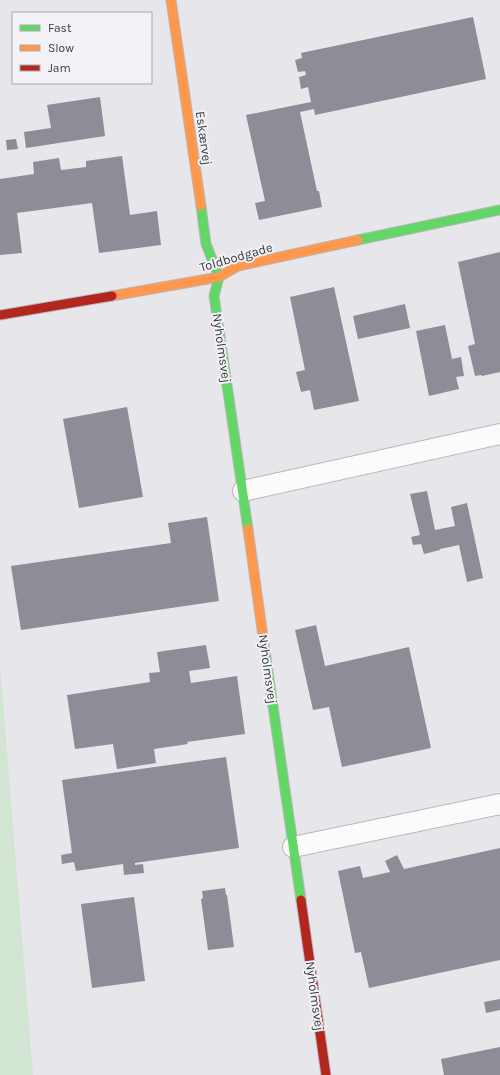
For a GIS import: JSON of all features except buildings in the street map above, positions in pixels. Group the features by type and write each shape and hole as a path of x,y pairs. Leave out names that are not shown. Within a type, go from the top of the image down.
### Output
{"street":[{"name":"Eskærvej","path":"171,0 206,244 219,277"},
{"name":"Toldbodgade","path":"0,315 219,277 238,266 500,210"},
{"name":"Nyholmsvej","path":"219,277 214,296 326,1075"},
{"path":"243,491 500,434"},
{"path":"293,846 500,804"}],"green space":[{"path":"0,664 33,1075 0,1075"}],"traffic: fast":[{"path":"201,206 206,244 219,277"},
{"path":"358,240 500,210"},
{"path":"219,277 214,296 248,529"},
{"path":"265,651 301,900"}],"traffic: slow":[{"path":"171,0 201,206"},
{"path":"112,296 219,277 238,266 358,240"},
{"path":"248,529 265,651"}],"traffic: jam":[{"path":"0,315 112,296"},
{"path":"301,900 326,1075"}]}
